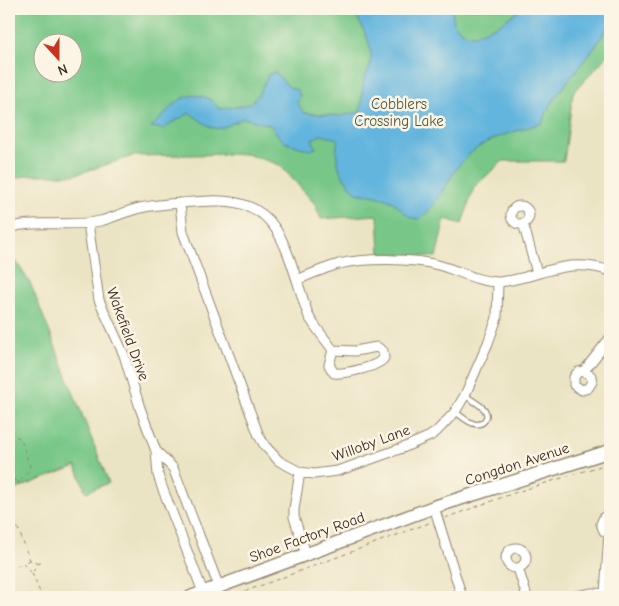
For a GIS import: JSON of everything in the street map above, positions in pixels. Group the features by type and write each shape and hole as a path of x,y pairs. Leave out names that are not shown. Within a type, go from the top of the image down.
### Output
{"street":[{"path":"9,228 29,224 88,223 111,218 138,208 180,203 216,200 240,202 258,211 274,226 280,237 309,317 333,350 355,351 377,347 383,351 384,358 378,364 347,372 334,373 329,366 333,350"},
{"name":"Willoby Lane","path":"180,203 185,238 259,436 265,446 279,461 300,472 314,474 337,471 423,440 437,431 455,412 465,395 493,331 497,318 498,282"},
{"name":"Wakefield Drive","path":"88,223 99,300 124,355 140,408 156,451 158,475 197,595"},
{"path":"523,223 537,274"},
{"path":"296,280 339,264 399,260 428,262 474,278 498,282 580,264 610,271"},
{"path":"584,371 610,338"},
{"name":"Wakefield Drive","path":"156,451 174,468 219,587"},
{"name":"Congdon Avenue","path":"434,507 610,451"},
{"path":"300,472 294,516 306,554"},
{"path":"434,507 462,597"},
{"name":"Shoe Factory Road","path":"197,595 434,507"},
{"path":"572,597 592,593 608,594 610,533 602,529 601,524 604,517 610,515"},
{"path":"518,568 527,597"}],"lane":[{"path":"455,412 474,424 480,424 485,420 484,410 465,395"}],"path":[{"path":"9,432 21,439 30,464 26,476 18,480 9,480"},
{"path":"444,518 517,492 610,463"},
{"path":"18,480 20,487"},
{"path":"9,505 30,560 38,564"},
{"path":"230,597 432,522"},
{"path":"9,569 30,560"},
{"path":"32,573 38,564 42,562"},
{"path":"23,564 32,573 42,597"}],"green space":[{"name":"Cobblers Crossing Lake","path":"9,9 610,9 610,53 573,93 564,161 503,161 474,187 462,224 445,219 436,257 380,253 378,215 321,219 315,204 280,165 246,154 133,156 74,175 27,175 9,181"},
{"path":"16,261 31,285 109,483 86,492 76,466 9,492 9,264"}],"water":[{"name":"Cobblers Crossing Lake","path":"353,9 452,9 454,23 459,29 467,34 474,35 498,25 521,9 610,9 610,24 595,47 557,95 542,123 497,138 477,148 460,164 428,211 418,219 414,219 389,200 359,194 347,182 338,163 338,139 321,135 312,139 316,148 310,150 284,142 270,125 243,118 226,126 215,128 205,124 190,113 164,129 151,127 174,104 188,96 195,95 209,99 219,109 246,105 259,94 268,75 275,72 289,87 297,90 300,95 297,103 304,113 340,116 360,112 363,84 370,65 371,51"}]}
